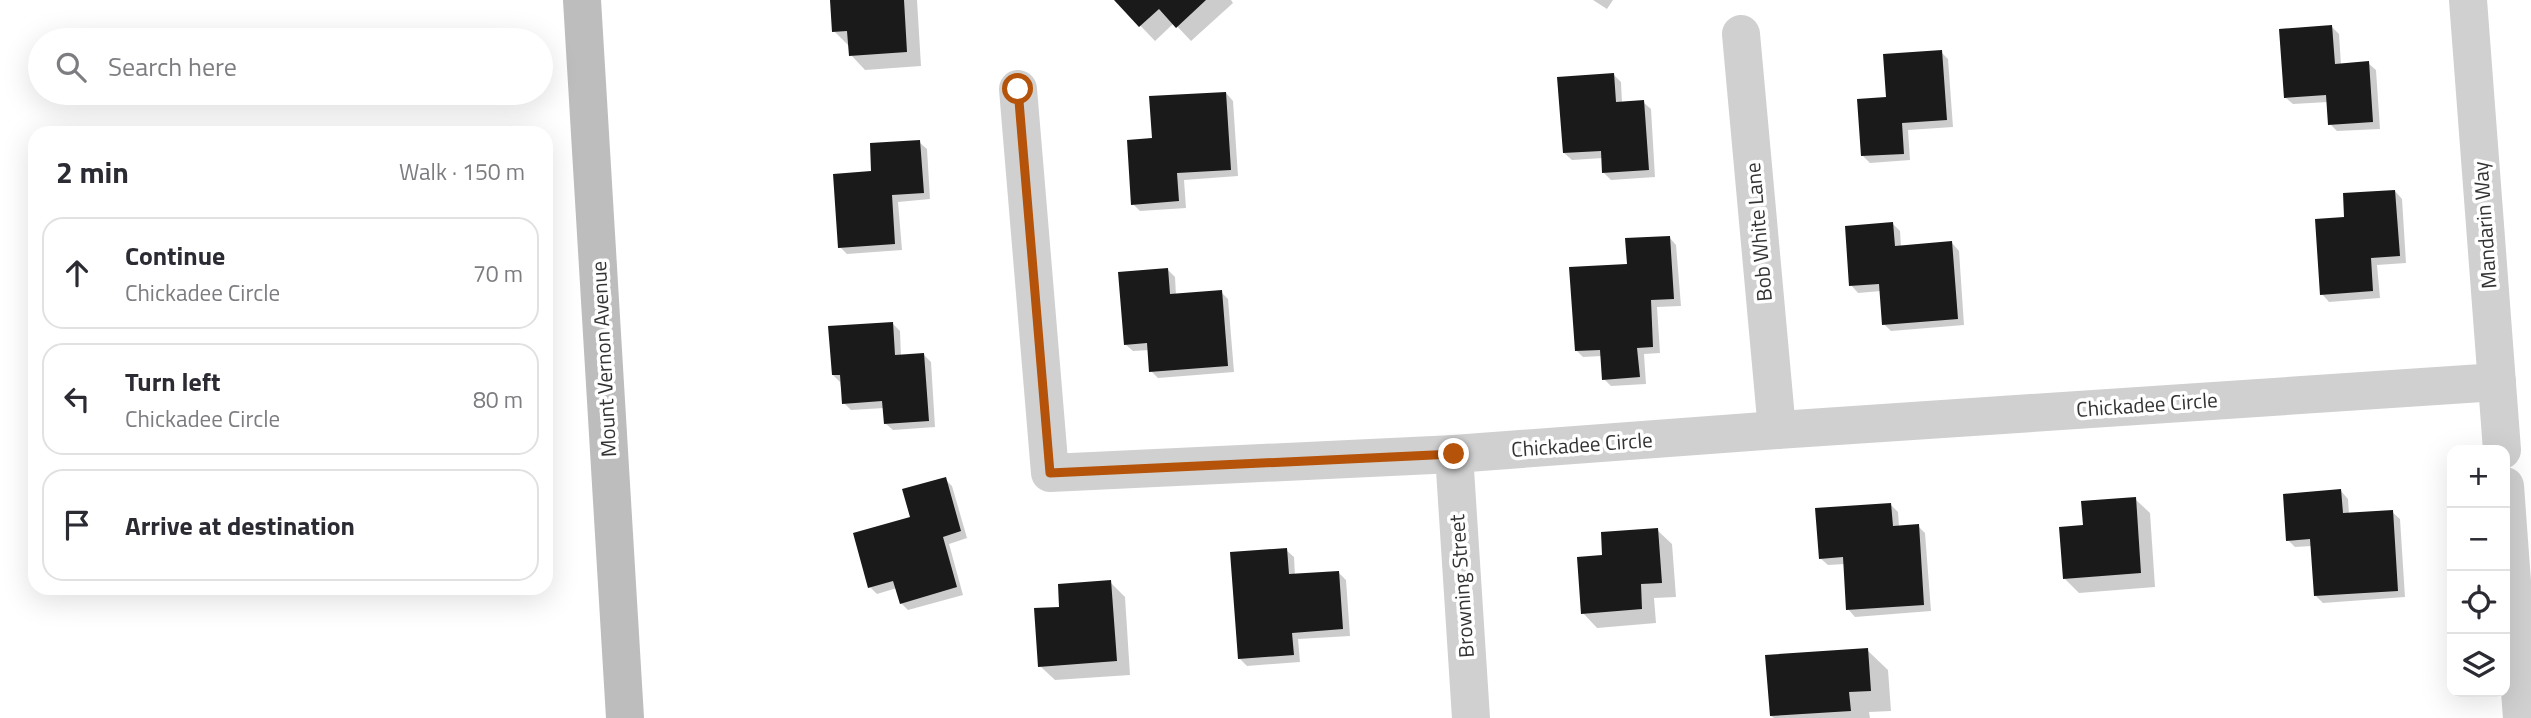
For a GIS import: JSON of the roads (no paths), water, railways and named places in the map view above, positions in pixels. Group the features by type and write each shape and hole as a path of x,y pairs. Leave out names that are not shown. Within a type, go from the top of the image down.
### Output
{"main road":[{"name":"Mount Vernon Avenue","path":"582,0 625,718"}],"street":[{"name":"Mandarin Way","path":"2468,0 2502,445"},
{"name":"Bob White Lane","path":"1741,34 1777,430"},
{"name":"Chickadee Circle","path":"1018,89 1050,473 1454,454 2497,382"},
{"name":"Browning Street","path":"1454,454 1471,718"},
{"path":"2507,508 2522,718"}]}
